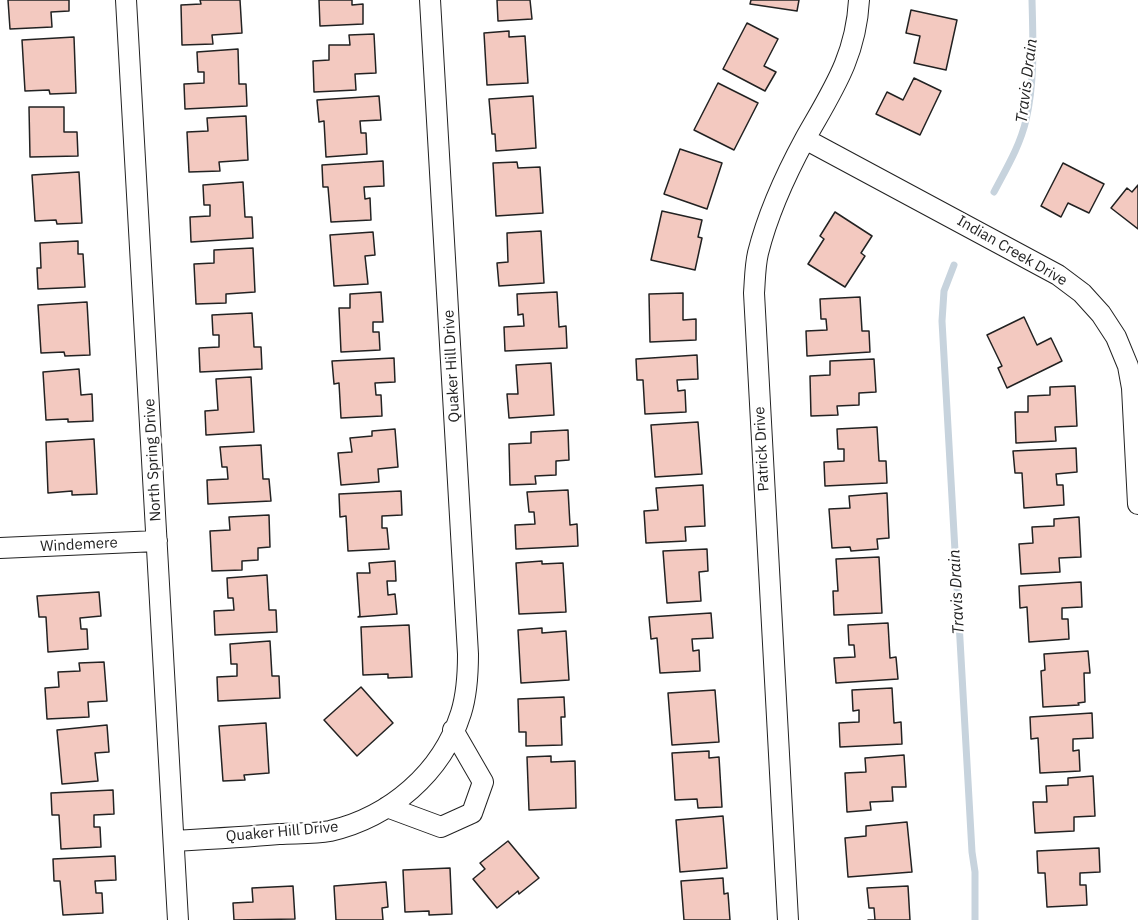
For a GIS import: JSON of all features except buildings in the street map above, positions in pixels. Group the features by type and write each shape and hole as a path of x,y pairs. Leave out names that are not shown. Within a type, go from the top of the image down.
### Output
{"street":[{"name":"North Spring Drive","path":"126,0 178,920"},
{"name":"Quaker Hill Drive","path":"174,841 327,831 354,824 375,815 404,796 429,772 448,742 460,714 467,682 468,654 430,0"},
{"name":"Patrick Drive","path":"788,920 753,293 758,254 766,226 784,181 841,76 852,45 859,0"},
{"name":"Indian Creek Drive","path":"806,139 1058,275 1082,293 1101,314 1116,337 1128,366 1132,388 1138,504"},
{"name":"Windemere","path":"0,548 157,541"},
{"path":"387,807 441,827 472,813 483,782 453,730"}],"waterway":[{"name":"Travis Drain","path":"994,192 1020,139 1029,106 1033,60 1032,0"},
{"name":"Travis Drain","path":"954,265 944,291 942,321 975,872 975,920"}]}
